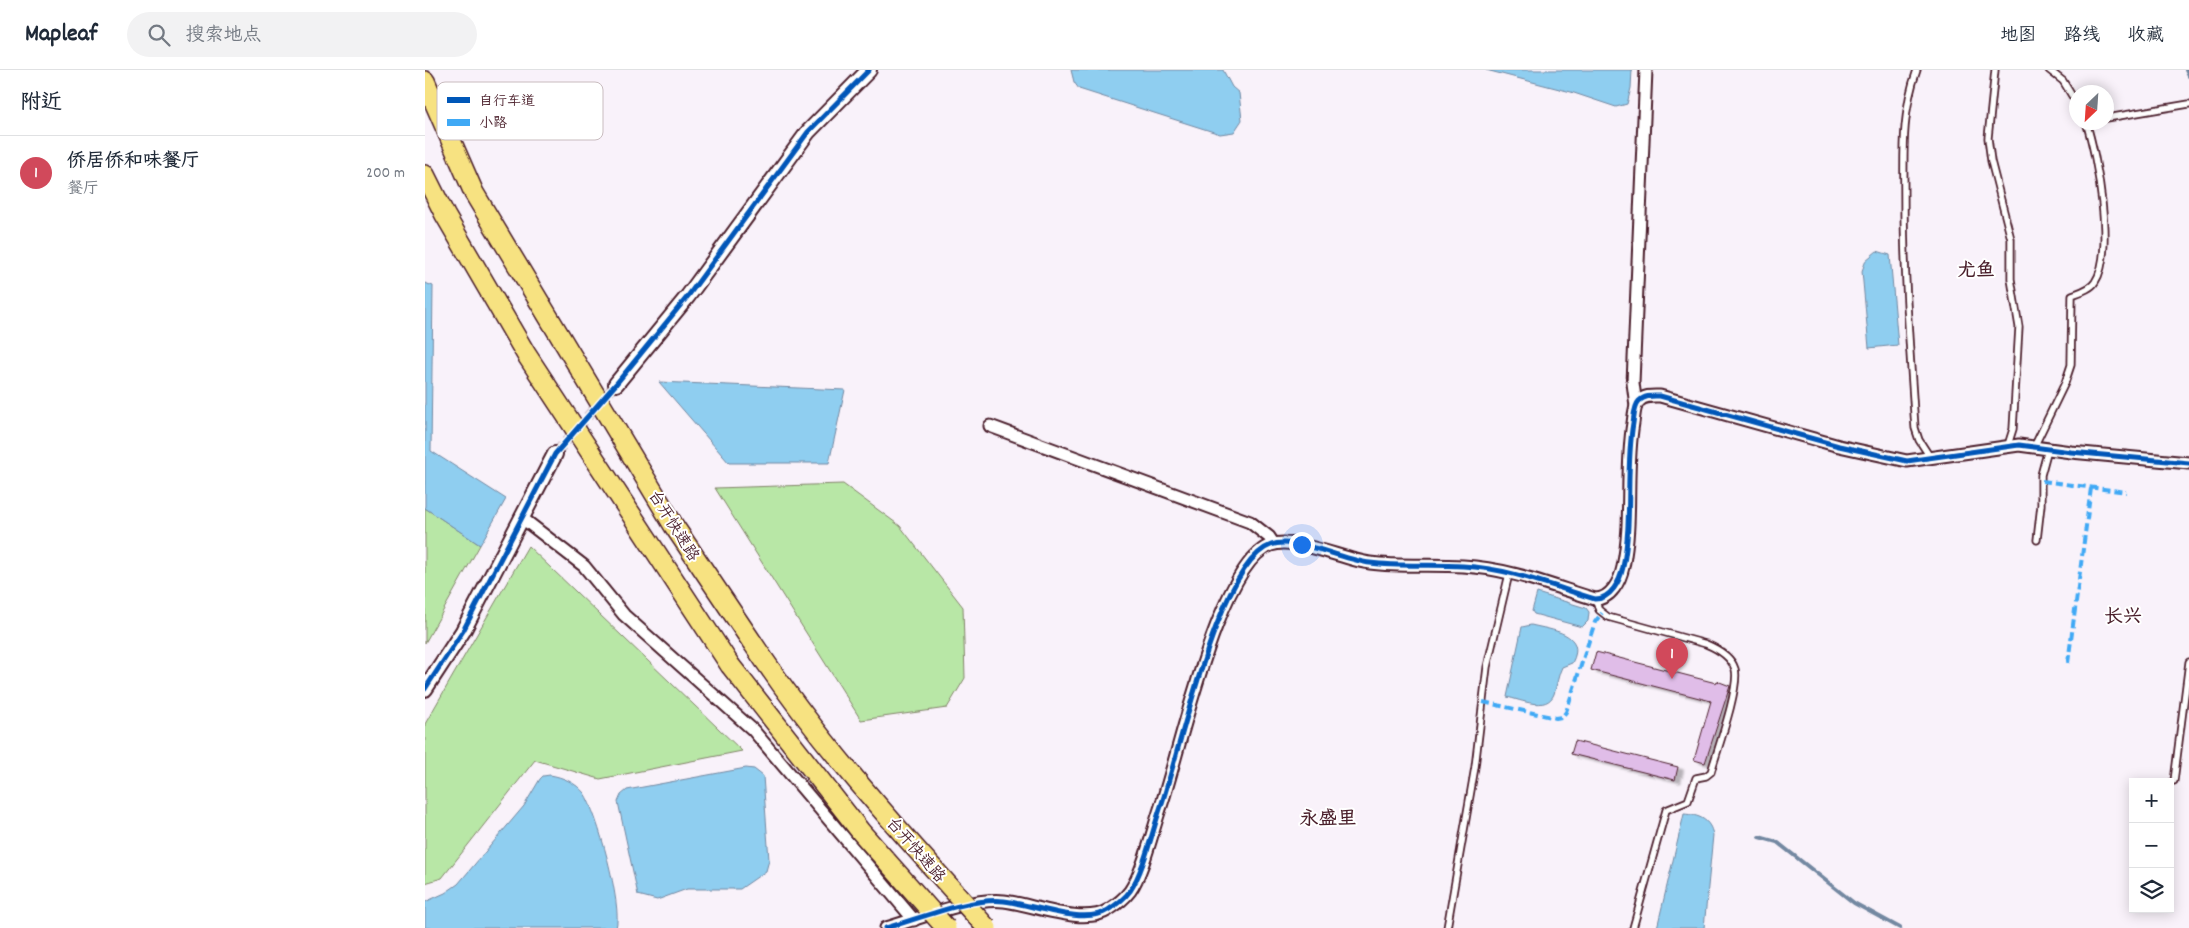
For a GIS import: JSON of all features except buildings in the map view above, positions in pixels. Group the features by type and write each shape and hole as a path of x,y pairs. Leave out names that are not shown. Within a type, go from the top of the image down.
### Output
{"highway":[{"name":"台开快速路","path":"425,81 437,108"},
{"name":"台开快速路","path":"451,140 474,193 674,526 779,683 831,748 987,928"},
{"name":"台开快速路","path":"425,175 445,215 526,354 730,665 861,832 946,928"}],"street":[{"path":"616,384 688,296 808,132 869,70"},
{"path":"886,928 990,899 1088,917 1104,912 1123,900 1136,881 1142,864 1207,650 1225,604 1246,567 1258,551 1273,543 1302,545 1367,563 1465,566 1509,574 1595,599 1601,599 1610,593 1619,579 1623,568 1627,538 1630,440 1636,406 1633,383 1646,70"},
{"path":"1636,406 1639,401 1649,396 1660,396 1849,448 1907,461 1931,459 2008,445 2189,463"},
{"path":"990,426 1250,522 1269,536 1273,543"},
{"path":"425,689 463,631 555,454"},
{"path":"522,518 583,566 624,615 753,730 914,920"}],"lane":[{"path":"1917,70 1910,88 1904,128 1904,271 1915,428 1919,440 1931,459"},
{"path":"1995,70 1988,138 1993,169 2011,239 2011,279 2019,327 2013,429 2008,445"},
{"path":"2049,70 2063,81 2069,91"},
{"path":"2114,117 2189,104"},
{"path":"2034,447 2065,383 2071,365 2072,295 2094,284 2100,272 2105,230 2104,214 2088,130"},
{"path":"2037,540 2041,505 2041,475 2049,449"},
{"path":"1447,928 1475,768 1487,667 1509,574"},
{"path":"1595,599 1599,610 1608,617 1707,644 1717,649 1731,662 1737,680 1711,772 1706,776 1696,778 1688,801 1666,810 1633,928"},
{"path":"2174,781 2189,662"}],"green space":[{"path":"843,484 900,526 963,607 965,678 947,708 861,720 715,488"},
{"path":"425,508 480,545 425,643"},
{"path":"528,546 742,751 600,779 535,760 442,878 425,883 425,724"}],"water":[{"path":"1071,70 1223,70 1232,87 1239,93 1242,120 1234,132 1220,134 1079,89 1074,82"},
{"path":"1486,70 1632,70 1631,88 1627,104 1616,107 1571,92"},
{"path":"1877,251 1890,255 1898,345 1869,348 1862,271 1866,260"},
{"path":"425,283 433,286 431,451 506,499 480,545 425,508"},
{"path":"659,382 845,390 829,463 729,463"},
{"path":"1537,593 1586,608 1589,612 1588,621 1582,627 1534,614 1532,611"},
{"path":"1531,625 1557,631 1565,635 1575,645 1576,653 1572,663 1562,667 1551,699 1540,704 1507,697 1522,627"},
{"path":"746,768 754,769 763,776 769,860 766,871 740,889 687,889 657,900 638,895 618,802 621,795 627,790"},
{"path":"550,775 573,783 584,793 589,803 602,838 612,881 616,900 616,928 425,928 425,902 445,893 458,884 524,806 540,779 543,776"},
{"path":"1684,814 1694,815 1703,819 1709,825 1713,835 1704,928 1657,928"}],"waterway":[{"path":"2186,70 2189,76"},
{"path":"1759,837 1777,842 1854,903 1900,928"}],"tunnel":[{"path":"555,454 616,384"}],"marked path":[{"path":"2042,481 2126,492"},
{"path":"2068,663 2091,488"},
{"path":"1483,702 1556,718 1562,717 1566,712 1595,622 1602,613"}],"cycle path":[{"path":"425,689 463,631 555,454 616,384 688,296 808,132 869,70"},
{"path":"886,928 929,914 977,902 1004,901 1057,913 1085,916 1098,914 1120,902 1135,883 1147,852 1189,707 1218,622 1234,586 1252,559 1271,545 1281,543 1306,546 1370,563 1480,567 1530,578 1595,599 1606,596 1620,578 1626,549 1629,459 1635,409 1639,401 1649,396 1660,396 1839,446 1907,461 2019,445 2189,463"}],"place":[{"name":"侨居侨和味餐厅","path":"1672,679"}],"district":[{"name":"尤鱼","path":"1976,269"},
{"name":"长兴","path":"2123,615"},
{"name":"永盛里","path":"1328,817"}]}
